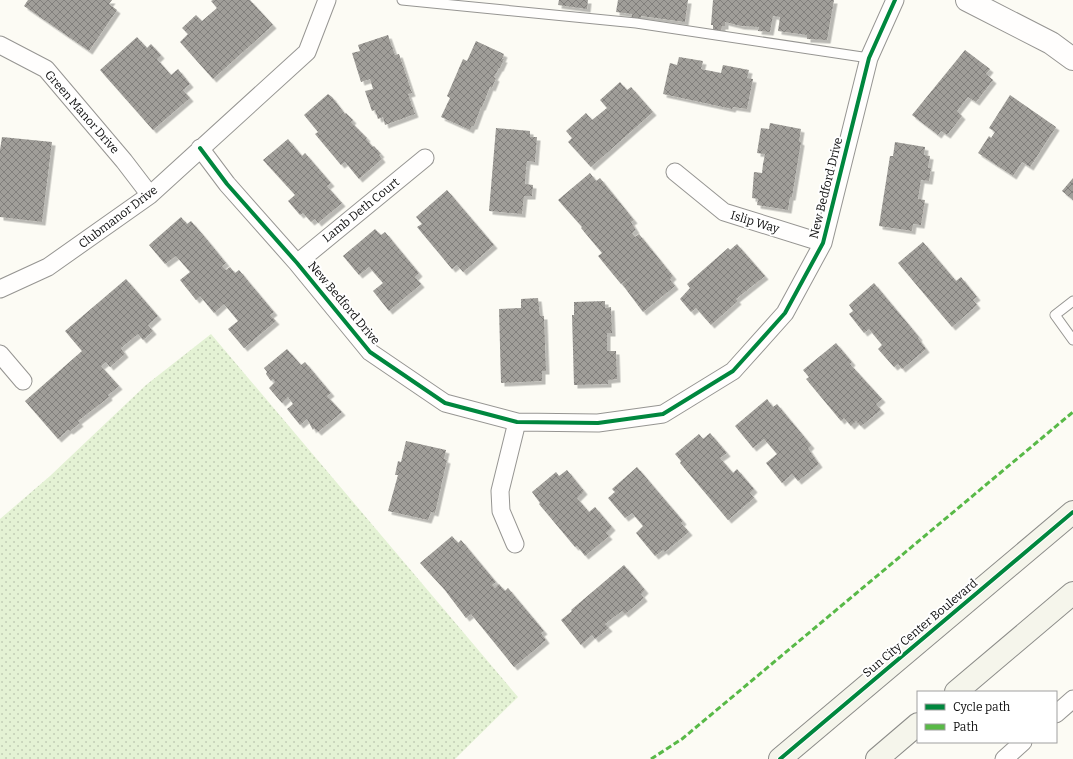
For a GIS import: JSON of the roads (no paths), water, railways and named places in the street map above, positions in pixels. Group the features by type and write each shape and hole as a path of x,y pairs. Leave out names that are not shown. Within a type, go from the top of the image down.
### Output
{"main road":[{"name":"Sun City Center Boulevard","path":"780,759 1073,512"},
{"path":"957,691 1073,593"},
{"path":"877,759 917,725"}],"street":[{"name":"Clubmanor Drive","path":"0,289 48,267 150,195 307,52 327,0"},
{"name":"New Bedford Drive","path":"200,148 227,184 297,262 370,352 445,403 517,422 598,423 663,414 732,371 785,314 823,243 869,58 895,0"},
{"path":"967,0 1051,43 1073,59"},
{"name":"Green Manor Drive","path":"0,45 46,69 124,161 150,195"},
{"name":"Lamb Deth Court","path":"297,262 425,158"},
{"name":"Islip Way","path":"675,172 724,212 823,243"},
{"path":"0,354 23,381"},
{"path":"515,544 500,511 500,491 517,422"},
{"path":"1057,713 1073,699"},
{"path":"1004,759 1022,743"}],"lane":[{"path":"402,0 636,23 869,58"},
{"path":"1073,301 1055,315 1073,340"}]}
